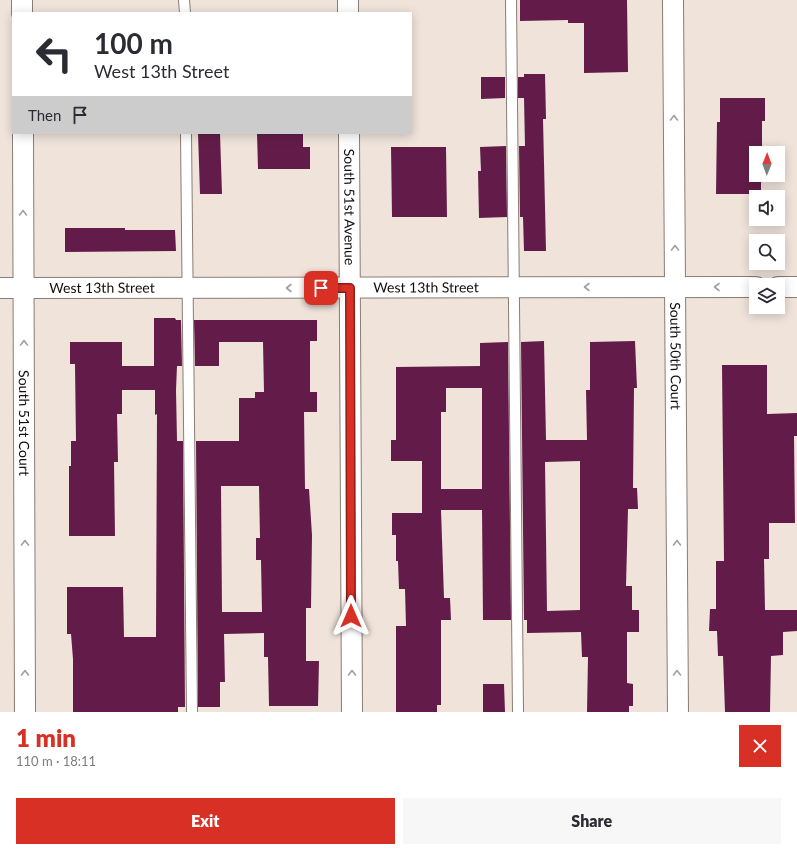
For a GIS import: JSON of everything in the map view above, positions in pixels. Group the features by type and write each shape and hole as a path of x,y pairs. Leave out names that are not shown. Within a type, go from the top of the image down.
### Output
{"street":[{"path":"22,0 22,12"},
{"path":"348,0 348,12"},
{"name":"South 50th Court","path":"673,0 678,712"},
{"name":"South 51st Court","path":"23,134 25,712"},
{"name":"South 51st Avenue","path":"348,134 352,712"},
{"name":"West 13th Street","path":"0,288 749,287"},
{"path":"785,287 797,287"}],"lane":[{"path":"184,0 185,12"},
{"path":"512,0 518,712"},
{"path":"186,134 192,712"}],"building":[{"path":"520,0 627,0 628,72 584,73 584,23 568,23 568,20 520,21"},
{"path":"524,74 545,74 546,119 543,119 546,251 524,251 523,217 520,217 519,146 525,146 524,98 518,98 518,77 524,77"},
{"path":"481,77 505,77 505,98 481,99"},
{"path":"720,98 765,98 765,121 762,121 762,146 749,146 749,182 761,182 761,190 749,190 749,194 716,194 717,122 720,122"},
{"path":"198,134 220,134 222,194 200,194"},
{"path":"257,134 303,134 303,147 310,147 310,169 258,169"},
{"path":"506,146 507,217 479,218 478,171 481,171 480,147"},
{"path":"391,147 446,147 447,217 392,217"},
{"path":"65,228 175,230 176,251 65,252"},
{"path":"154,318 175,318 176,320 181,320 182,366 177,366 176,390 177,441 183,441 185,707 178,707 178,712 73,712 73,659 71,634 67,634 67,587 123,587 124,637 156,637 157,414 155,415 155,390 122,390 122,414 117,414 118,462 114,462 115,536 69,536 69,466 71,466 71,441 76,441 75,364 70,364 70,342 122,342 122,366 154,366"},
{"path":"194,320 317,320 317,341 310,341 310,392 317,392 317,412 304,412 305,489 309,489 312,535 311,608 306,608 306,661 319,661 318,706 269,706 268,657 264,657 264,633 224,634 225,682 220,682 220,707 198,707 196,441 239,441 239,398 255,398 255,392 264,392 263,342 219,342 219,366 195,366","holes":["221,486 259,486 260,538 256,538 256,560 261,560 262,612 222,612"]},
{"path":"544,341 546,440 587,440 586,390 590,390 590,342 635,341 637,388 634,388 633,488 637,488 638,509 628,509 626,586 632,586 632,610 639,610 639,632 627,632 627,683 633,684 633,706 629,706 629,712 587,712 588,657 582,657 581,632 527,633 527,620 524,620 521,342","holes":["580,461 580,610 547,611 545,462"]},
{"path":"508,342 511,620 483,620 482,510 441,510 444,598 450,598 451,620 441,620 441,705 437,705 437,712 396,712 396,626 406,626 405,589 399,589 398,561 396,561 396,535 392,535 392,513 422,513 422,461 391,461 391,440 396,440 396,367 480,366 480,343","holes":["446,388 482,388 482,489 441,489 441,412 446,412"]},
{"path":"722,365 767,365 767,414 797,413 797,436 794,436 795,523 769,523 769,559 764,559 765,610 797,610 797,631 783,632 783,655 771,656 770,712 725,712 723,656 718,656 717,631 709,631 710,609 716,609 716,561 724,561"},
{"path":"483,684 504,684 505,712 483,712"}],"route":[{"path":"321,288 350,288 351,616"}]}
